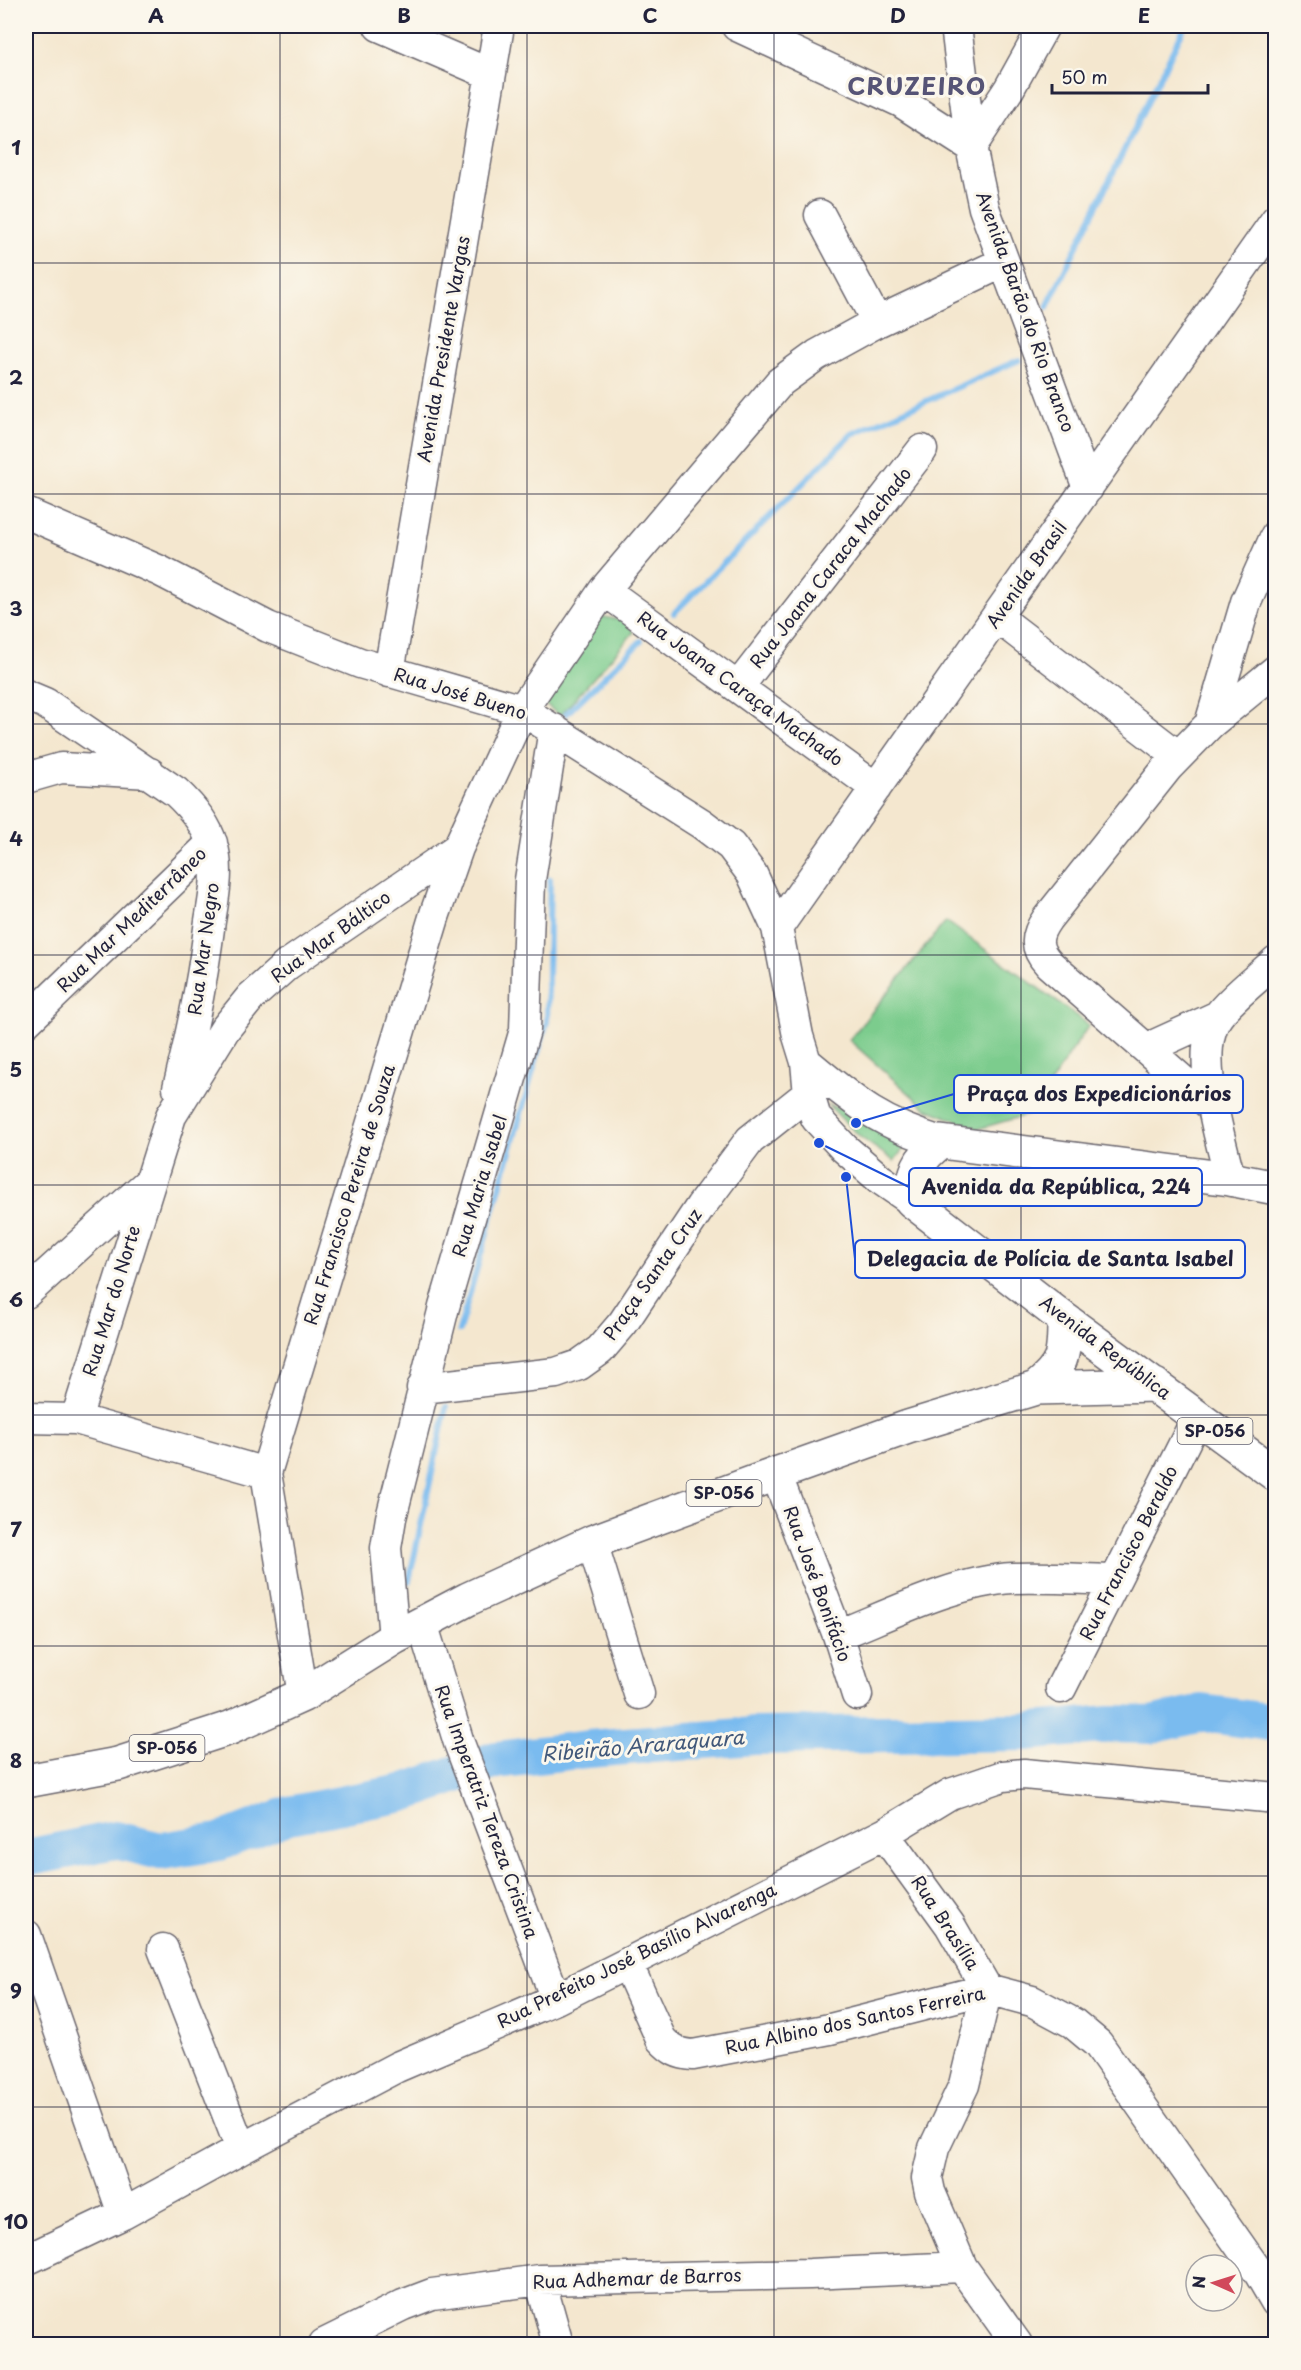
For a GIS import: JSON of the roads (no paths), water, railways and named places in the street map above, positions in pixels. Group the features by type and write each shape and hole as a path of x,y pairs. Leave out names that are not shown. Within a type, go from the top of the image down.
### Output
{"main road":[{"path":"912,1201 917,1169 926,1153 941,1142 1230,1179 1275,1188"},
{"name":"Avenida República","path":"912,1201 1064,1319 1275,1475"},
{"name":"SP-056","path":"1036,1388 1054,1373 1062,1361 1064,1319"},
{"name":"SP-056","path":"26,1781 118,1764 230,1728 303,1695 394,1638 468,1599 592,1542 908,1427 1036,1388 1155,1385"}],"street":[{"name":"Avenida Presidente Vargas","path":"389,672 499,26"},
{"path":"737,26 901,102 971,147 1009,89 1044,26"},
{"name":"Avenida Barão do Rio Branco","path":"956,26 971,147 984,208 1088,488"},
{"path":"396,29 490,74"},
{"path":"820,215 877,322"},
{"name":"Avenida Brasil","path":"777,928 1275,219"},
{"name":"Rua Francisco Pereira de Souza","path":"303,1695 266,1473 435,914 458,848 522,711 604,590 780,382 817,355 877,322 1004,262"},
{"name":"Rua Joana Caraca Machado","path":"740,686 922,450"},
{"name":"Rua José Bueno","path":"26,513 160,571 268,627 389,672 522,711 702,824 731,846 752,874 777,928 798,1036 814,1078"},
{"path":"1210,724 1246,602 1275,535"},
{"name":"Rua Joana Caraça Machado","path":"604,590 740,686 876,788"},
{"path":"997,617 1178,756"},
{"path":"1214,1108 1148,1048 1048,964 1036,944 1038,932 1047,919 1178,756 1210,724 1275,670"},
{"name":"Rua Mar Negro","path":"26,695 45,703 150,773 195,810 212,843 216,864 203,977 171,1116"},
{"name":"Rua Maria Isabel","path":"394,1638 386,1548 422,1388 525,1030 530,880 554,729"},
{"path":"501,758 528,761 538,766 546,779"},
{"path":"26,778 61,768 150,773"},
{"name":"Rua Mar Mediterrâneo","path":"26,1022 212,843"},
{"name":"Rua Mar Báltico","path":"26,1293 148,1183 171,1116 225,1029 251,997 287,965 458,848"},
{"path":"1148,1048 1218,1016 1275,961"},
{"path":"1218,1016 1209,1038 1214,1108 1230,1179"},
{"path":"814,1078 891,1124 941,1142"},
{"name":"Praça Santa Cruz","path":"422,1388 556,1373 579,1365 600,1350 622,1323 701,1206 750,1140 814,1078"},
{"name":"Avenida República","path":"814,1078 816,1118 822,1126 880,1179 912,1201"},
{"name":"Rua Mar do Norte","path":"76,1419 148,1183"},
{"path":"26,1418 76,1419 266,1473"},
{"name":"Rua Francisco Beraldo","path":"1061,1688 1197,1418"},
{"name":"Rua José Bonifácio","path":"776,1474 838,1635 857,1695"},
{"path":"592,1542 639,1694"},
{"path":"838,1635 934,1597 979,1584 1012,1578 1115,1580"},
{"name":"Rua Imperatriz Tereza Cristina","path":"422,1623 459,1743 556,1999"},
{"name":"Rua Prefeito José Basílio Alvarenga","path":"26,2260 123,2214 397,2067 556,1999 884,1834 950,1794 1003,1776 1024,1774 1275,1798"},
{"name":"Rua Brasília","path":"884,1834 951,1924 987,1989 963,2085 934,2148 927,2178 930,2192 962,2267 1017,2344"},
{"path":"26,1935 123,2214"},
{"path":"163,1949 241,2149"},
{"name":"Rua Albino dos Santos Ferreira","path":"627,1963 661,2039 669,2048 681,2054 693,2055 830,2029 987,1989 1032,2001 1073,2023 1098,2044 1259,2273 1275,2302"},
{"name":"Rua Adhemar de Barros","path":"324,2344 403,2305 432,2294 540,2280 810,2274 962,2267"},
{"path":"540,2280 558,2344"}],"waterway":[{"path":"1047,307 1185,26"},
{"path":"674,613 852,434 1019,360"},
{"path":"566,714 641,641"},
{"path":"459,1331 547,1022 550,879"},
{"path":"409,1581 446,1407"},
{"name":"Ribeirão Araraquara","path":"26,1858 115,1840 161,1851 219,1842 289,1815 403,1793 496,1760 588,1749 754,1736 1024,1732 1110,1724 1151,1725 1202,1713 1276,1723"}],"place":[{"name":"Praça dos Expedicionários","path":"856,1123"},
{"name":"Avenida da República, 224","path":"819,1143"},
{"name":"Delegacia de Polícia de Santa Isabel","path":"846,1177"}],"district":[{"name":"CRUZEIRO","path":"917,87"}]}
